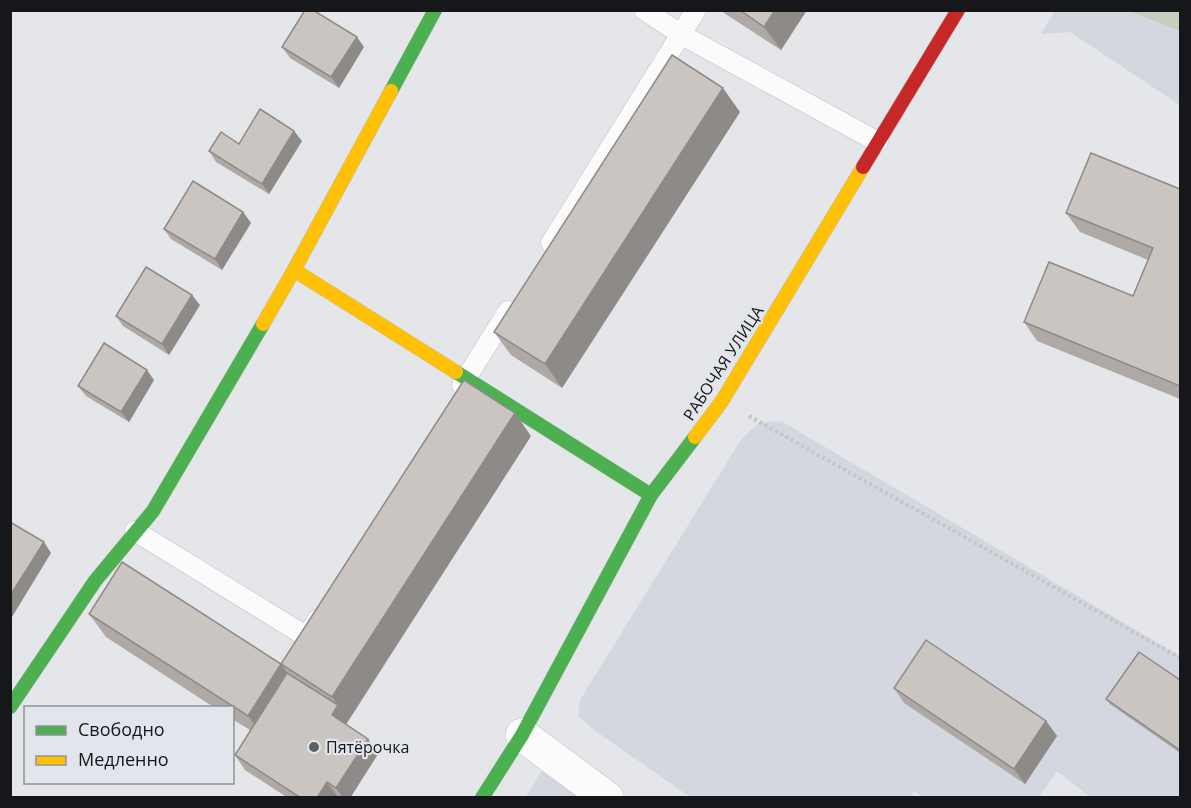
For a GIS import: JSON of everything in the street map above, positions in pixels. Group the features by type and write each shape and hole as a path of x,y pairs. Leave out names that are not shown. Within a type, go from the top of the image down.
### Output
{"street":[{"path":"10,707 70,614 153,511 294,270 435,10"},
{"name":"РАБОЧАЯ УЛИЦА","path":"482,798 522,735 651,495 722,400 958,10"},
{"path":"294,270 651,495"},
{"path":"522,735 607,798"}],"lane":[{"path":"644,10 682,34 878,142"},
{"path":"542,257 696,10"},
{"path":"454,399 517,298"},
{"path":"135,531 307,637 325,607"}],"path":[{"path":"722,400 1180,658"}],"shaded area":[{"path":"1055,11 1180,11 1180,105 1070,32 1041,34"},
{"path":"781,421 1180,656 1180,797 1090,797 1057,771 1039,797 923,797 913,791 912,798 690,797 590,727 578,716 580,700 742,438 760,422"},
{"path":"543,769 622,798 525,798"}],"green space":[{"path":"1129,11 1180,11 1180,31"}],"building":[{"path":"305,10 313,10 357,37 331,77 282,47"},
{"path":"740,10 775,10 764,27"},
{"path":"672,55 723,88 545,364 494,332"},
{"path":"260,109 294,131 262,184 209,151 221,132 239,144"},
{"path":"1091,153 1180,189 1180,386 1024,322 1049,262 1133,296 1153,248 1066,213"},
{"path":"193,181 243,212 215,259 164,229"},
{"path":"146,267 192,295 162,344 116,316"},
{"path":"104,343 147,370 121,412 78,386"},
{"path":"464,380 515,413 332,697 281,664"},
{"path":"10,522 44,542 10,596"},
{"path":"122,562 281,664 248,716 89,614"},
{"path":"926,640 1046,721 1014,769 894,688"},
{"path":"1139,652 1180,680 1180,750 1106,699"},
{"name":"Пятёрочка","path":"287,673 338,705 332,715 368,739 336,788 327,782 317,798 301,798 235,755"}],"traffic: fast":[{"path":"391,91 435,10"},
{"path":"10,707 95,581 153,511 263,324"},
{"path":"456,372 651,495"},
{"path":"482,798 522,735 651,495 695,437"}],"traffic: slow":[{"path":"263,324 391,91"},
{"path":"695,437 722,401 863,167"},
{"path":"294,270 456,372"}],"traffic: jam":[{"path":"863,167 958,10"}],"place":[{"name":"Пятёрочка","path":"314,747"}]}
